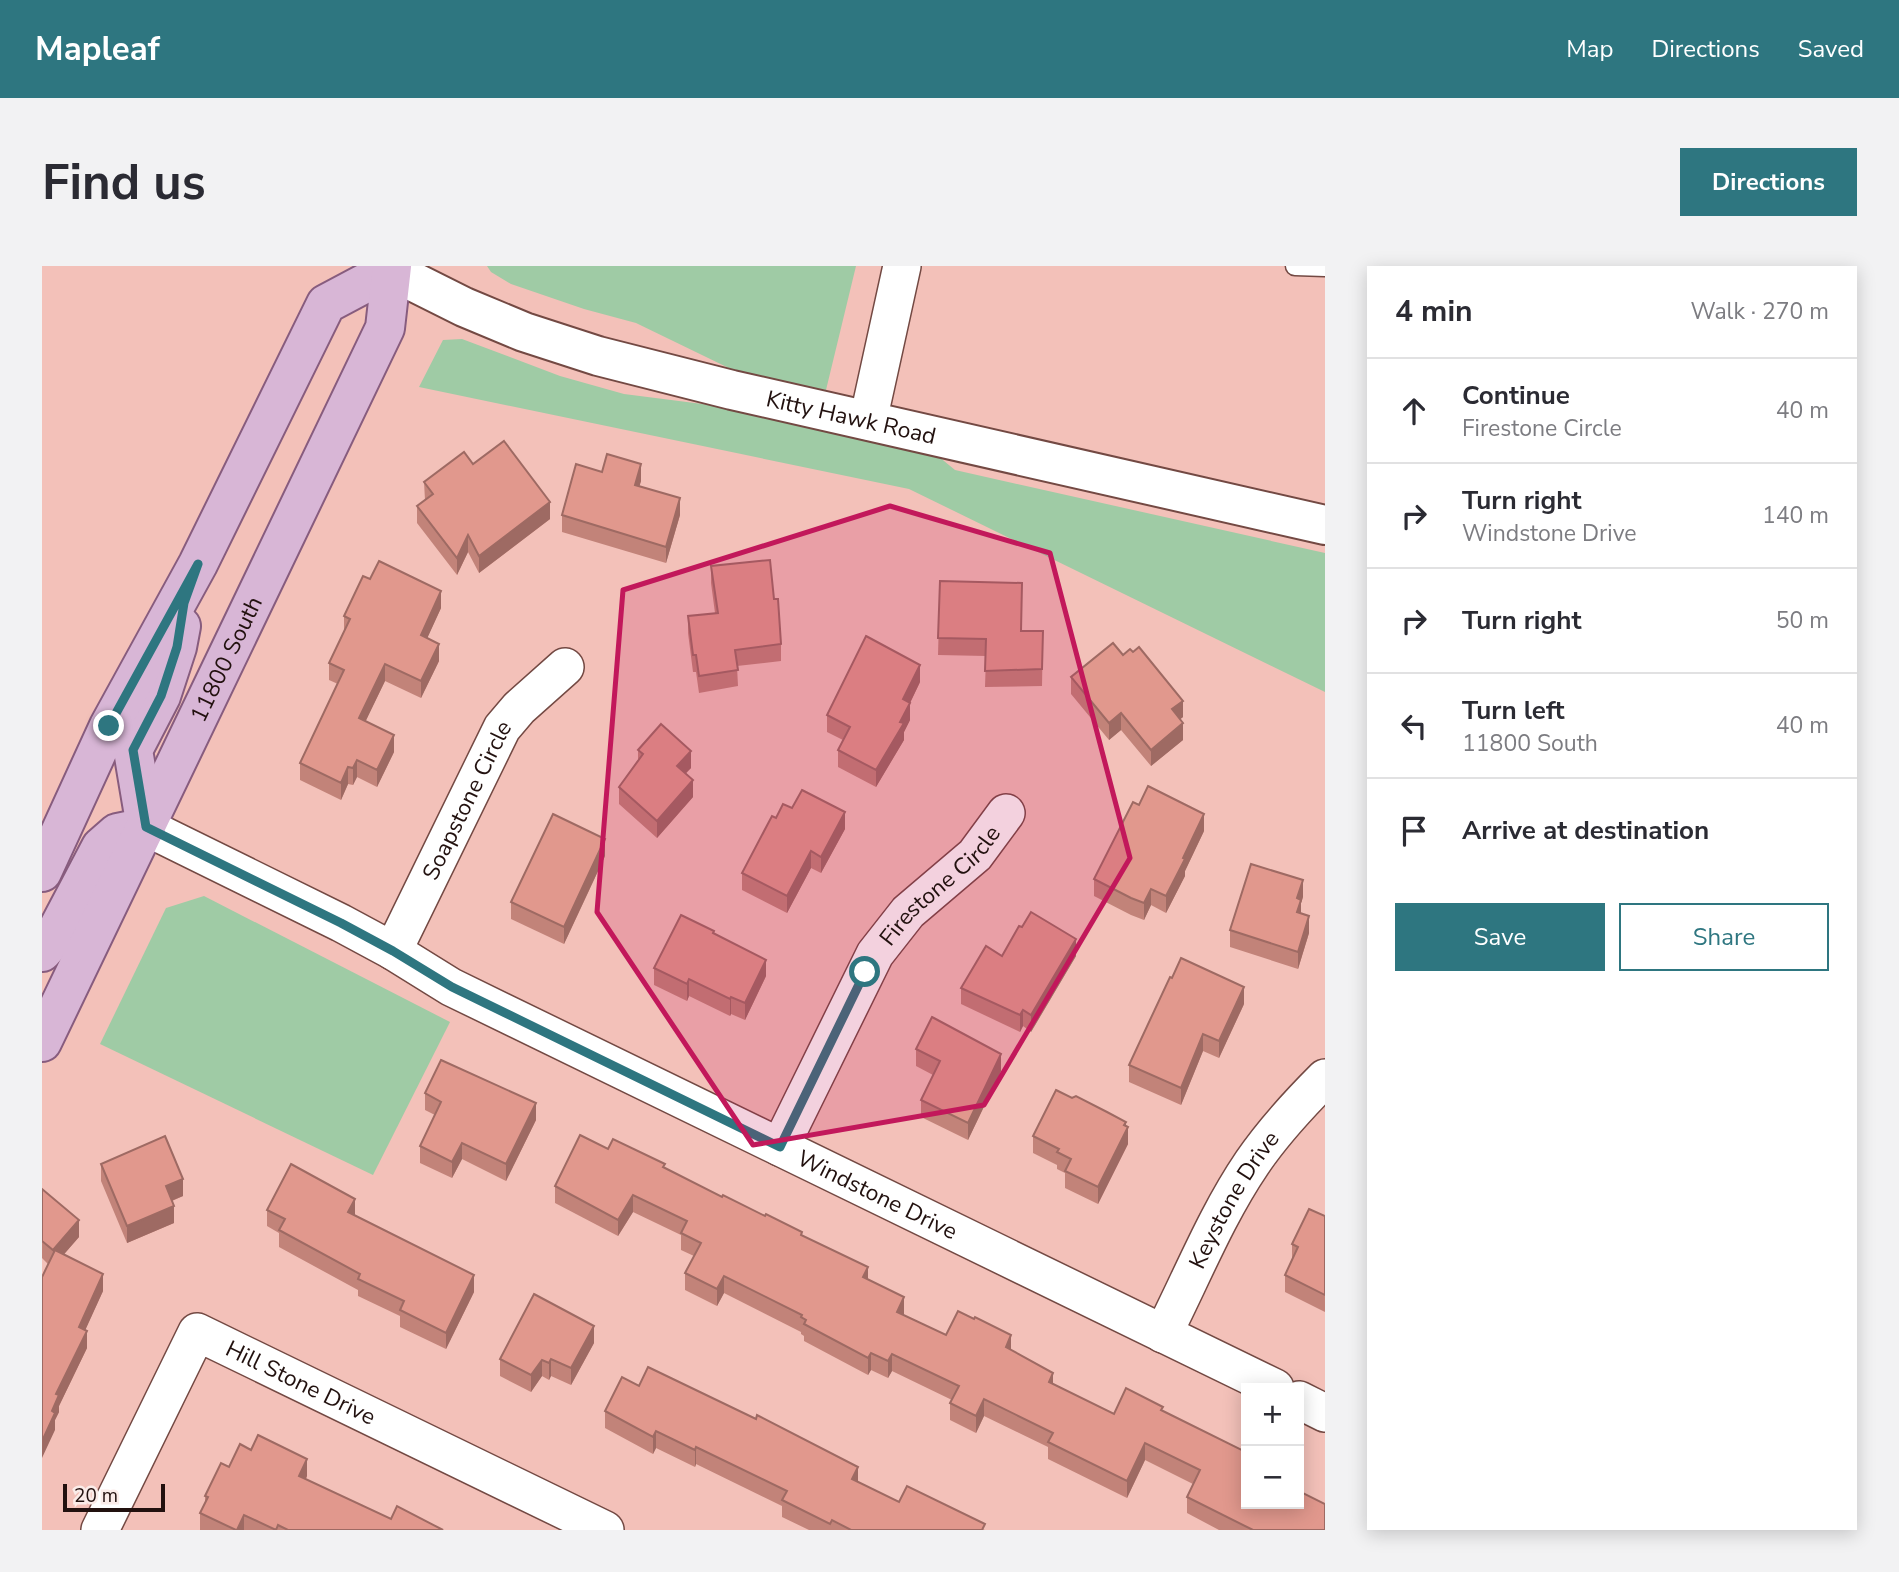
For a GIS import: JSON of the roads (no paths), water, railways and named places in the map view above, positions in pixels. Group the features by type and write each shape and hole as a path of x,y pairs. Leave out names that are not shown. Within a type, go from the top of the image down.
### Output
{"main road":[{"path":"42,872 109,726 198,564 326,304 391,268"},
{"name":"11800 South","path":"42,1042 385,328 391,268"},
{"path":"42,952 51,942 101,847 117,833 146,827 133,750 161,696 177,647 184,603 198,564"}],"street":[{"path":"868,421 902,266"},
{"name":"Kitty Hawk Road","path":"391,268 464,307 560,345 732,390 1325,525"},
{"name":"Soapstone Circle","path":"393,951 502,729 519,708 565,667"},
{"name":"Firestone Circle","path":"780,1147 865,972 883,943 908,912 975,855 1006,813"},
{"name":"Windstone Drive","path":"146,827 318,911 393,951 452,987 1265,1383"},
{"name":"Keystone Drive","path":"1163,1334 1232,1195 1252,1163 1301,1101 1325,1078"},
{"name":"Hill Stone Drive","path":"100,1530 197,1332 605,1530"},
{"path":"1304,1402 1325,1413"}],"lane":[{"path":"1295,266 1325,267"}]}
